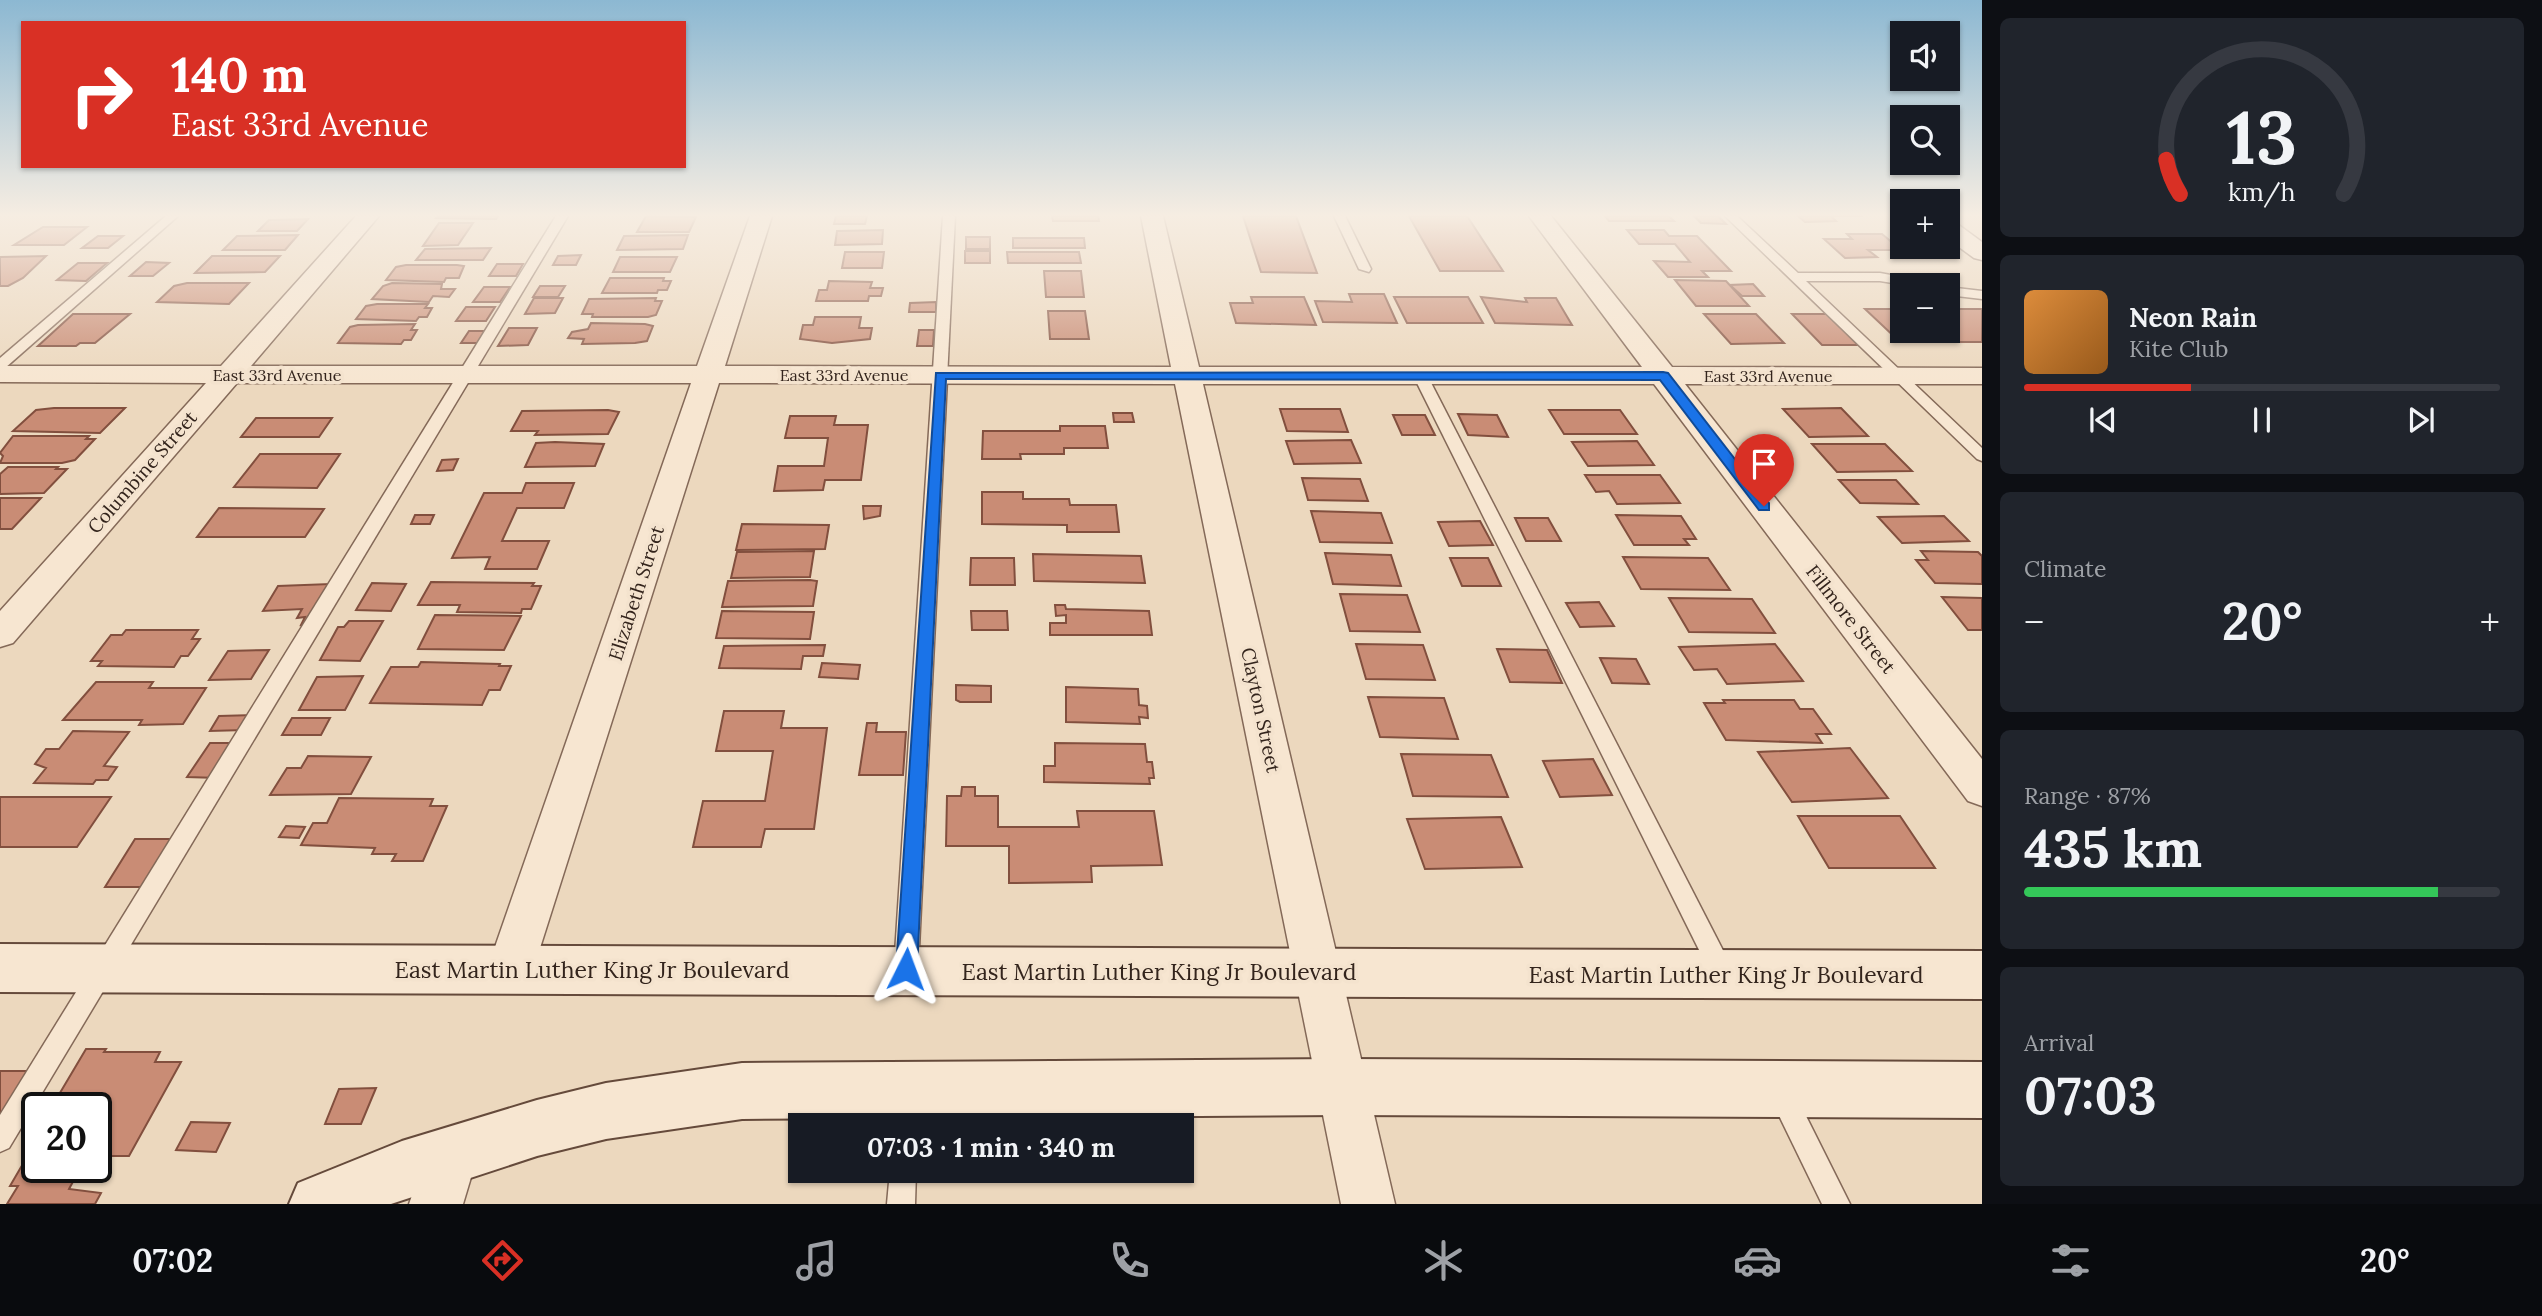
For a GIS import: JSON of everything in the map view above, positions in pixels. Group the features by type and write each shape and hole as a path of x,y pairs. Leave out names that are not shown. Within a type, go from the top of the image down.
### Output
{"main road":[{"name":"East Martin Luther King Jr Boulevard","path":"0,968 906,969 1982,975"},
{"path":"320,1204 356,1187 444,1179 606,1111 710,1093 906,1107 1342,1087 1982,1090"}],"street":[{"name":"Columbine Street","path":"0,634 318,272"},
{"name":"Elizabeth Street","path":"510,970 742,272"},
{"name":"Clayton Street","path":"1164,272 1368,1204"},
{"name":"Fillmore Street","path":"1583,272 1982,789"},
{"name":"East 33rd Avenue","path":"0,374 1982,376"}],"lane":[{"path":"0,365 107,272"},
{"path":"0,1139 528,272"},
{"path":"906,969 946,272"},
{"path":"1791,272 1982,456"},
{"path":"1796,277 1890,278"},
{"path":"1960,292 1982,295"},
{"path":"1420,375 1722,974"},
{"path":"1778,1089 1836,1204"},
{"path":"901,1204 902,1183"}],"building":[{"path":"0,272 29,272 8,286 0,286"},
{"path":"67,272 96,272 86,281 57,280"},
{"path":"134,272 158,272 153,276 130,276"},
{"path":"392,272 461,272 459,278 446,278 444,282 386,280"},
{"path":"492,272 518,272 516,276 489,276"},
{"path":"1044,272 1081,272 1084,297 1046,297"},
{"path":"1664,272 1703,272 1708,277 1668,277"},
{"path":"610,278 664,278 663,281 671,281 667,290 658,290 657,293 602,293"},
{"path":"1675,280 1726,281 1749,306 1696,306"},
{"path":"829,281 872,282 870,288 883,288 881,296 869,296 868,301 816,301 819,290 827,290"},
{"path":"187,283 249,283 229,304 157,302 174,286"},
{"path":"392,283 442,284 441,289 455,289 449,297 433,296 429,302 372,299 383,286"},
{"path":"1753,284 1764,296 1742,296 1730,285"},
{"path":"540,286 565,286 558,297 533,297"},
{"path":"484,287 510,287 500,302 473,302"},
{"path":"1349,294 1384,294 1397,323 1323,322 1315,301 1352,302"},
{"path":"1251,297 1304,297 1316,325 1236,323 1230,303 1253,303"},
{"path":"1394,297 1468,297 1483,323 1407,323"},
{"path":"1481,297 1527,302 1525,298 1556,298 1572,325 1495,323"},
{"path":"534,298 563,298 555,313 525,314"},
{"path":"656,298 655,301 662,301 656,315 648,317 592,317 593,314 582,314 589,299"},
{"path":"936,302 936,312 909,312 910,303"},
{"path":"428,304 425,308 432,308 427,317 419,317 416,321 356,319 366,306"},
{"path":"466,307 495,307 486,321 456,321"},
{"path":"1865,309 1890,309 1890,333"},
{"path":"1960,309 1982,309 1982,342 1960,342"},
{"path":"1048,311 1085,311 1089,339 1050,339"},
{"path":"73,314 130,314 95,343 38,346"},
{"path":"1704,314 1756,314 1784,343 1731,344"},
{"path":"1792,314 1828,314 1858,345 1822,345"},
{"path":"815,317 861,317 859,328 872,328 870,339 832,343 800,339 803,325 813,325"},
{"path":"591,323 653,326 647,341 635,343 582,344 584,339 568,338 572,332 588,329"},
{"path":"415,324 411,330 417,330 411,340 404,340 401,344 338,343 350,327 358,325"},
{"path":"509,328 537,328 528,345 498,346"},
{"path":"919,330 934,330 933,346 917,346"},
{"path":"469,331 487,331 480,343 461,343"},
{"path":"125,408 100,433 13,431 36,410"},
{"path":"1841,408 1868,436 1809,437 1783,409"},
{"path":"1280,409 1340,409 1348,432 1287,431"},
{"path":"1549,410 1620,410 1637,434 1564,434"},
{"path":"522,411 619,412 608,434 535,435 538,431 511,431"},
{"path":"1113,413 1132,413 1134,422 1114,422"},
{"path":"1458,414 1497,415 1508,437 1468,435"},
{"path":"1393,415 1425,415 1435,435 1402,435"},
{"path":"790,416 836,416 834,425 868,425 861,480 825,480 823,490 774,491 778,466 824,466 828,438 785,438"},
{"path":"256,418 332,418 319,437 241,437"},
{"path":"1060,426 1105,426 1108,448 1064,448 1064,454 1020,454 1021,459 982,459 983,431 1060,431"},
{"path":"13,436 89,436 86,439 95,439 75,460 62,463 0,463 3,456 0,453"},
{"path":"1351,440 1361,463 1294,464 1286,441"},
{"path":"1637,441 1654,465 1588,466 1572,442"},
{"path":"536,443 604,444 595,466 525,467"},
{"path":"1812,444 1885,444 1912,471 1837,472"},
{"path":"260,454 340,454 317,488 234,487"},
{"path":"458,459 453,470 437,471 442,460"},
{"path":"8,467 67,469 44,493 0,494 0,474"},
{"path":"1585,475 1660,475 1680,503 1617,504 1609,491 1596,492"},
{"path":"1302,478 1360,479 1368,501 1308,500"},
{"path":"1839,480 1896,480 1918,504 1860,503"},
{"path":"526,483 574,483 564,508 517,508 502,541 549,541 537,569 485,569 490,557 452,558 484,493 522,493"},
{"path":"982,492 1023,492 1023,499 1069,499 1070,505 1116,505 1119,532 1067,532 1067,525 982,524"},
{"path":"0,498 41,498 12,529 0,529"},
{"path":"863,506 881,506 880,516 864,519"},
{"path":"219,508 324,509 305,537 197,537"},
{"path":"1311,511 1381,513 1392,543 1320,542"},
{"path":"415,515 434,515 430,524 411,524"},
{"path":"1616,515 1681,516 1696,539 1684,539 1689,545 1634,545"},
{"path":"1944,516 1969,541 1902,543 1878,517"},
{"path":"1515,518 1548,518 1561,541 1526,541"},
{"path":"1480,521 1493,545 1449,546 1438,522"},
{"path":"742,524 829,525 825,549 736,550"},
{"path":"814,551 810,577 731,578 737,552"},
{"path":"1921,551 1978,552 1982,556 1982,584 1935,583 1916,560 1928,560"},
{"path":"1325,553 1391,555 1401,586 1333,584"},
{"path":"1033,554 1141,556 1145,583 1034,581"},
{"path":"1623,557 1708,558 1730,590 1641,589"},
{"path":"971,558 1014,558 1015,585 970,585"},
{"path":"1450,558 1488,558 1501,586 1462,586"},
{"path":"728,581 817,581 813,606 722,607"},
{"path":"431,582 534,583 532,586 541,586 531,609 522,609 521,613 457,612 460,605 418,605"},
{"path":"372,583 406,584 391,611 356,610"},
{"path":"330,584 310,624 301,625 305,617 297,618 302,609 263,611 278,586"},
{"path":"1340,594 1407,595 1420,632 1350,631"},
{"path":"1942,597 1982,598 1982,630 1968,630"},
{"path":"1669,598 1752,599 1775,633 1689,632"},
{"path":"1599,602 1614,626 1580,627 1566,603"},
{"path":"1055,605 1065,605 1066,609 1149,611 1152,635 1050,635 1050,623 1066,623 1066,615 1056,616"},
{"path":"722,611 814,612 810,639 716,638"},
{"path":"971,611 1007,611 1008,630 972,630"},
{"path":"435,615 521,616 504,650 418,649"},
{"path":"349,621 383,621 360,661 320,660 338,627 344,627"},
{"path":"126,630 198,630 192,639 200,639 188,656 181,656 174,667 98,666 102,661 91,661 111,635 122,635"},
{"path":"1356,644 1423,645 1435,680 1366,679"},
{"path":"1775,644 1803,681 1727,684 1717,669 1694,670 1679,647"},
{"path":"825,645 823,656 803,656 801,669 719,668 724,646"},
{"path":"1497,649 1547,650 1562,683 1510,682"},
{"path":"269,650 251,679 209,680 228,651"},
{"path":"1600,658 1636,659 1649,684 1612,683"},
{"path":"421,662 511,666 500,690 489,690 482,705 370,703 391,667 418,667"},
{"path":"822,663 860,665 858,679 819,677"},
{"path":"363,676 345,710 299,710 317,677"},
{"path":"96,682 153,682 149,688 206,688 183,724 139,725 142,720 63,720"},
{"path":"956,685 991,686 991,702 960,702 956,700"},
{"path":"1066,687 1138,689 1139,705 1147,706 1148,718 1139,717 1140,724 1066,722"},
{"path":"1368,697 1444,698 1458,739 1380,737"},
{"path":"1723,700 1794,700 1800,709 1813,709 1831,734 1816,734 1822,743 1726,740 1704,703 1725,703"},
{"path":"724,711 784,711 781,728 827,728 814,829 765,829 761,847 693,847 703,801 765,801 773,751 716,751"},
{"path":"254,715 245,730 210,731 219,716"},
{"path":"292,718 330,718 321,735 282,735"},
{"path":"867,723 877,723 876,732 906,732 903,775 859,775"},
{"path":"73,731 129,732 104,766 117,767 108,780 96,780 93,784 34,783 46,768 35,764 46,749 59,749"},
{"path":"210,743 241,743 219,778 187,777"},
{"path":"1055,743 1145,744 1147,762 1152,762 1154,778 1149,778 1150,784 1044,782 1044,766 1055,766"},
{"path":"1850,748 1888,798 1792,802 1758,752"},
{"path":"1401,754 1491,755 1508,797 1413,796"},
{"path":"308,756 371,757 351,794 270,795 287,768 301,768"},
{"path":"1593,759 1612,795 1560,797 1543,761"},
{"path":"962,787 975,787 975,796 998,796 998,827 1079,827 1077,811 1154,811 1162,865 1091,866 1092,882 1009,883 1009,846 946,846 947,796 961,796"},
{"path":"0,797 111,797 77,847 0,847"},
{"path":"339,798 433,799 430,806 447,806 423,861 392,861 396,854 372,854 375,848 301,845 313,823 327,823"},
{"path":"1798,816 1900,816 1935,868 1829,868"},
{"path":"1501,817 1522,867 1425,869 1407,819"},
{"path":"286,826 305,827 299,838 279,837"},
{"path":"135,839 179,839 150,887 105,887"},
{"path":"86,1049 106,1049 104,1052 160,1052 155,1062 181,1062 129,1156 112,1156 112,1092 60,1092"},
{"path":"0,1071 31,1071 0,1121"},
{"path":"376,1088 361,1124 325,1124 339,1089"},
{"path":"191,1122 230,1123 216,1152 176,1150"},
{"path":"21,1167 21,1183 72,1183 69,1189 101,1193 95,1204 7,1204 18,1186 10,1186"}],"route":[{"path":"906,969 940,375 1663,376 1764,506"}]}
